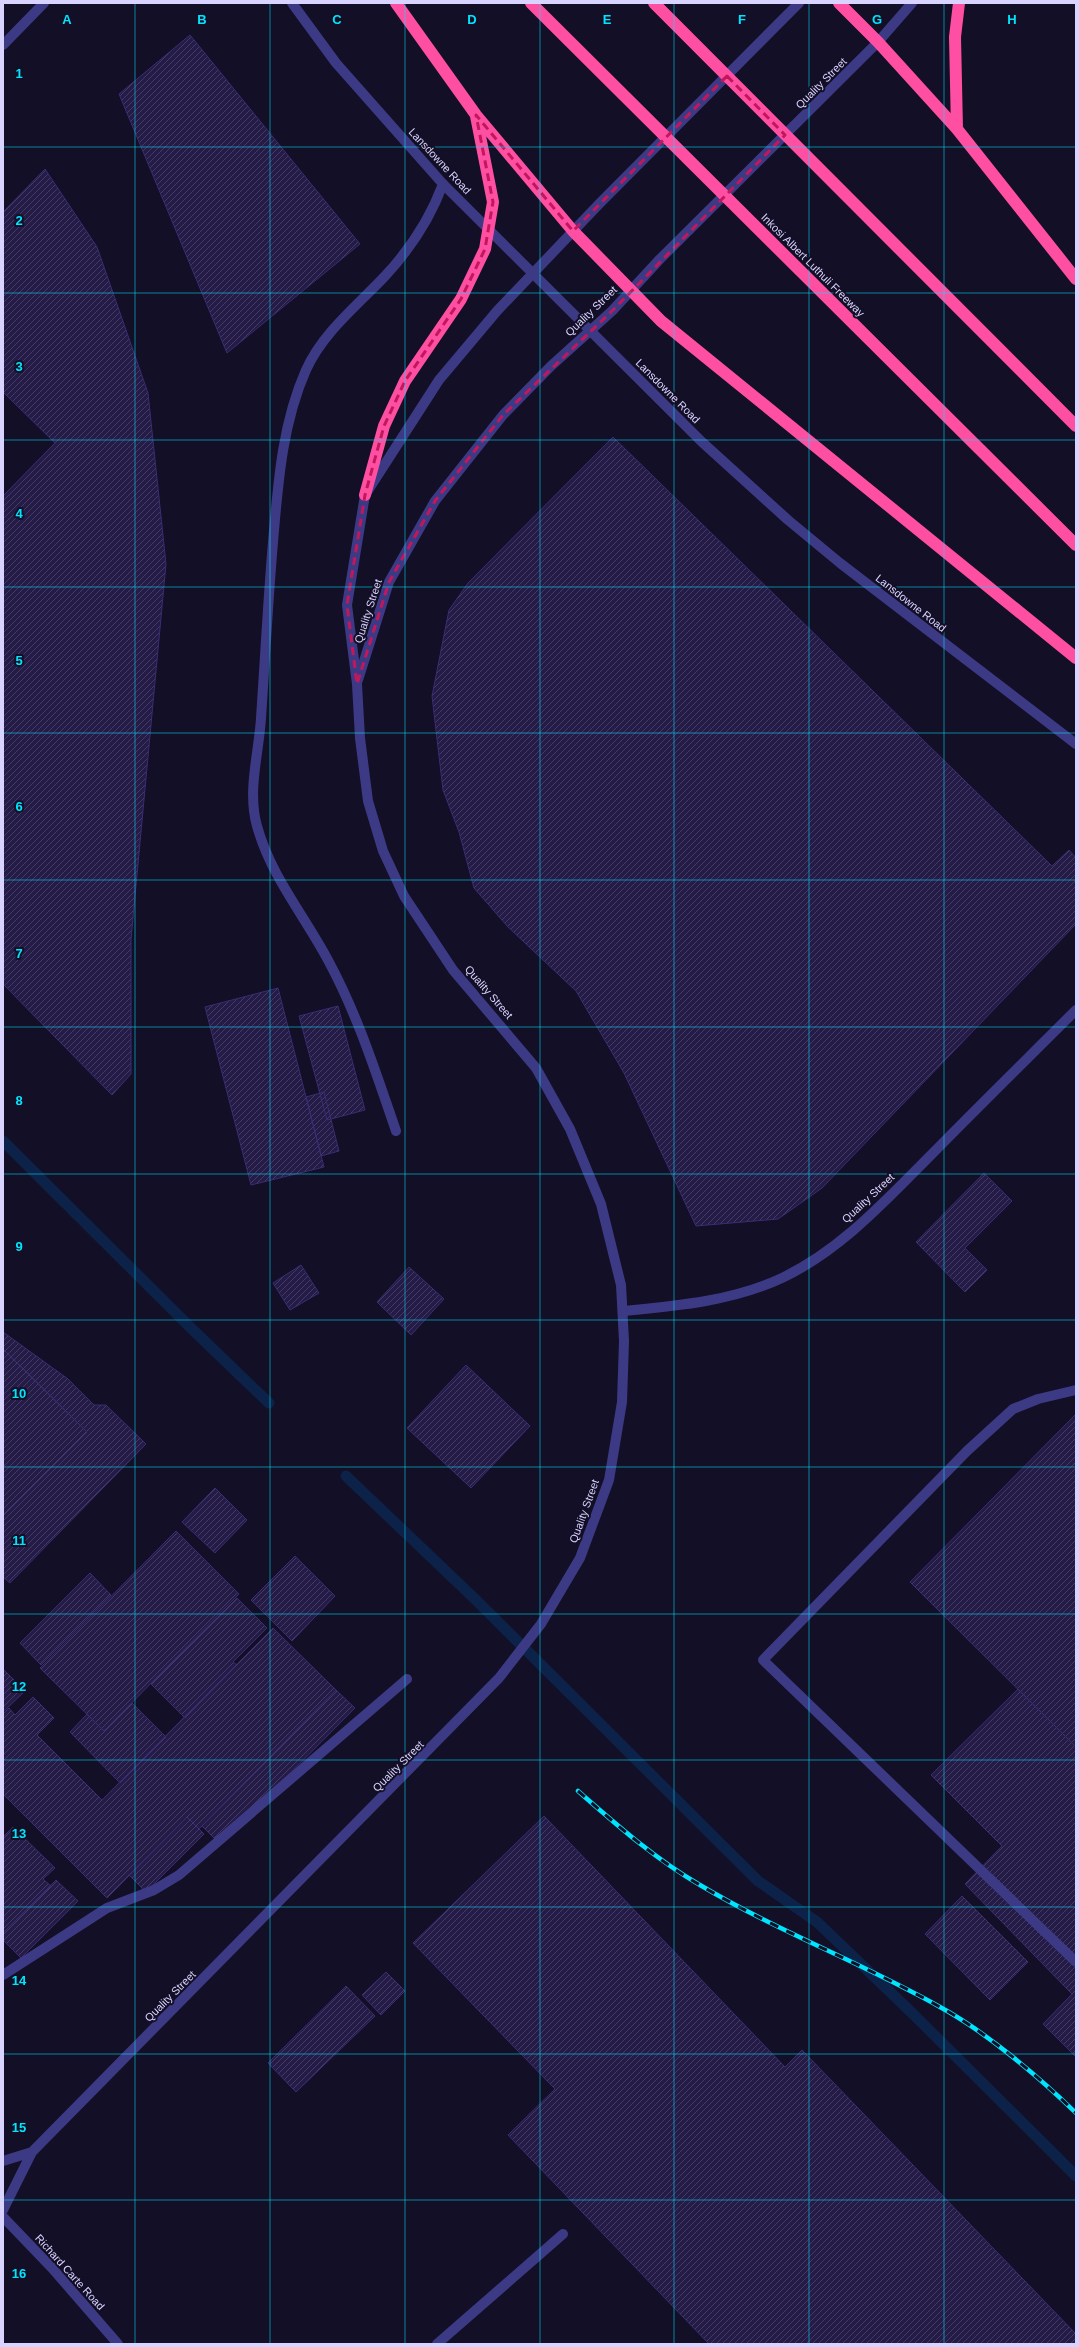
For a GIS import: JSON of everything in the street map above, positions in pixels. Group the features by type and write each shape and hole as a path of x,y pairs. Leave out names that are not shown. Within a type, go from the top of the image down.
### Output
{"highway":[{"path":"396,3 476,115 573,231 661,321 1076,658"},
{"name":"Inkosi Albert Luthuli Freeway","path":"531,3 1076,545"},
{"path":"654,3 1076,426"},
{"path":"839,3 878,42 957,129 1076,279"},
{"path":"957,129 955,37 960,3"},
{"path":"365,495 384,426 405,381 461,299 485,248 493,202 476,115"}],"street":[{"path":"3,45 44,3"},
{"name":"Lansdowne Road","path":"292,3 336,63 443,184 702,442 782,515 858,577 1076,744"},
{"name":"Quality Street","path":"3,2210 32,2152 499,1678 541,1624 580,1558 609,1480 622,1402 624,1311 621,1285 602,1204 570,1129 536,1068 501,1024 453,970 404,896 383,851 368,801 357,684 347,605 365,495 439,380 497,311 573,231 799,3"},
{"name":"Quality Street","path":"357,684 390,582 435,501 503,415 551,366 612,311 660,259 878,42 912,3"},
{"path":"396,1130 351,1005 328,959 279,879 263,847 256,822 253,794 261,722 277,490 285,436 294,402 307,369 323,341 408,249 433,211 443,184"},
{"name":"Quality Street","path":"624,1311 679,1306 733,1296 782,1278 823,1254 869,1216 1076,1010"},
{"path":"1076,1390 1038,1399 1013,1409 967,1451 763,1660 1076,1962"},
{"path":"3,1975 108,1908 154,1890 179,1875 407,1679"},
{"name":"Quality Street","path":"3,2161 32,2152"},
{"name":"Richard Carte Road","path":"3,2217 52,2268 118,2344"},
{"path":"437,2344 563,2234"}],"highlighted area":[{"path":"727,76 785,135 612,311 503,415 435,501 389,582 357,684 347,605 365,495 384,426 405,381 461,299 485,249 493,202 476,115 573,231"}],"building":[{"path":"190,35 360,244 227,353 119,94"},
{"path":"45,169 97,247 148,393 166,564 131,939 131,1074 112,1095 3,984 3,496 55,443 3,392 3,212"},
{"path":"613,437 1052,866 1069,850 1076,858 1076,924 822,1188 778,1219 696,1226 624,1073 576,991 508,927 474,888 459,832 443,790 432,696 449,610 468,583"},
{"path":"278,988 324,1167 251,1185 205,1007"},
{"path":"338,1006 365,1110 327,1120 299,1016"},
{"path":"324,1092 339,1151 321,1156 306,1097"},
{"path":"984,1173 1012,1201 965,1248 987,1270 965,1292 916,1242"},
{"path":"301,1265 319,1293 290,1310 273,1283"},
{"path":"409,1267 444,1299 411,1335 377,1302"},
{"path":"3,1332 68,1379 94,1405 106,1405 146,1444 10,1583 3,1577 3,1516 87,1432 3,1349"},
{"path":"3,1349 87,1432 3,1516"},
{"path":"466,1365 530,1426 471,1488 407,1428"},
{"path":"1076,1414 1076,1747 910,1582"},
{"path":"215,1488 247,1520 215,1553 182,1522"},
{"path":"176,1531 239,1594 104,1731 40,1668"},
{"path":"295,1556 335,1596 292,1641 251,1600"},
{"path":"90,1573 111,1595 41,1665 20,1643"},
{"path":"237,1598 267,1628 233,1662 237,1665 185,1718 151,1684"},
{"path":"273,1628 336,1690 199,1829 187,1817 107,1898 3,1794 3,1714 9,1708 15,1715 33,1697 54,1718 37,1735 102,1800"},
{"path":"3,1669 25,1691 3,1712"},
{"path":"1018,1689 1076,1747 1076,2057 1043,2024 1072,1994 965,1884 1002,1846 931,1775"},
{"path":"336,1690 355,1708 220,1844 202,1826"},
{"path":"132,1703 166,1737 120,1783 70,1732 87,1714 104,1731"},
{"path":"544,1816 785,2067 802,2050 1076,2334 1076,2344 709,2344 508,2135 555,2089 413,1943"},
{"path":"187,1817 204,1834 146,1892 129,1875"},
{"path":"13,1827 55,1868 43,1879 51,1886 3,1933 3,1837"},
{"path":"56,1880 78,1901 21,1958 3,1940 3,1933"},
{"path":"962,1896 1028,1962 990,2000 925,1934"},
{"path":"386,1972 405,1991 381,2015 362,1995"},
{"path":"346,1986 375,2016 296,2092 268,2063"}],"waterway":[{"path":"3,1141 193,1330 269,1403"},
{"path":"346,1476 475,1599 758,1881 817,1922 909,2010 1076,2176"}],"railway":[{"path":"578,1791 622,1829 683,1875 729,1902 910,1991 958,2017 1011,2056 1046,2085 1076,2113"}]}
